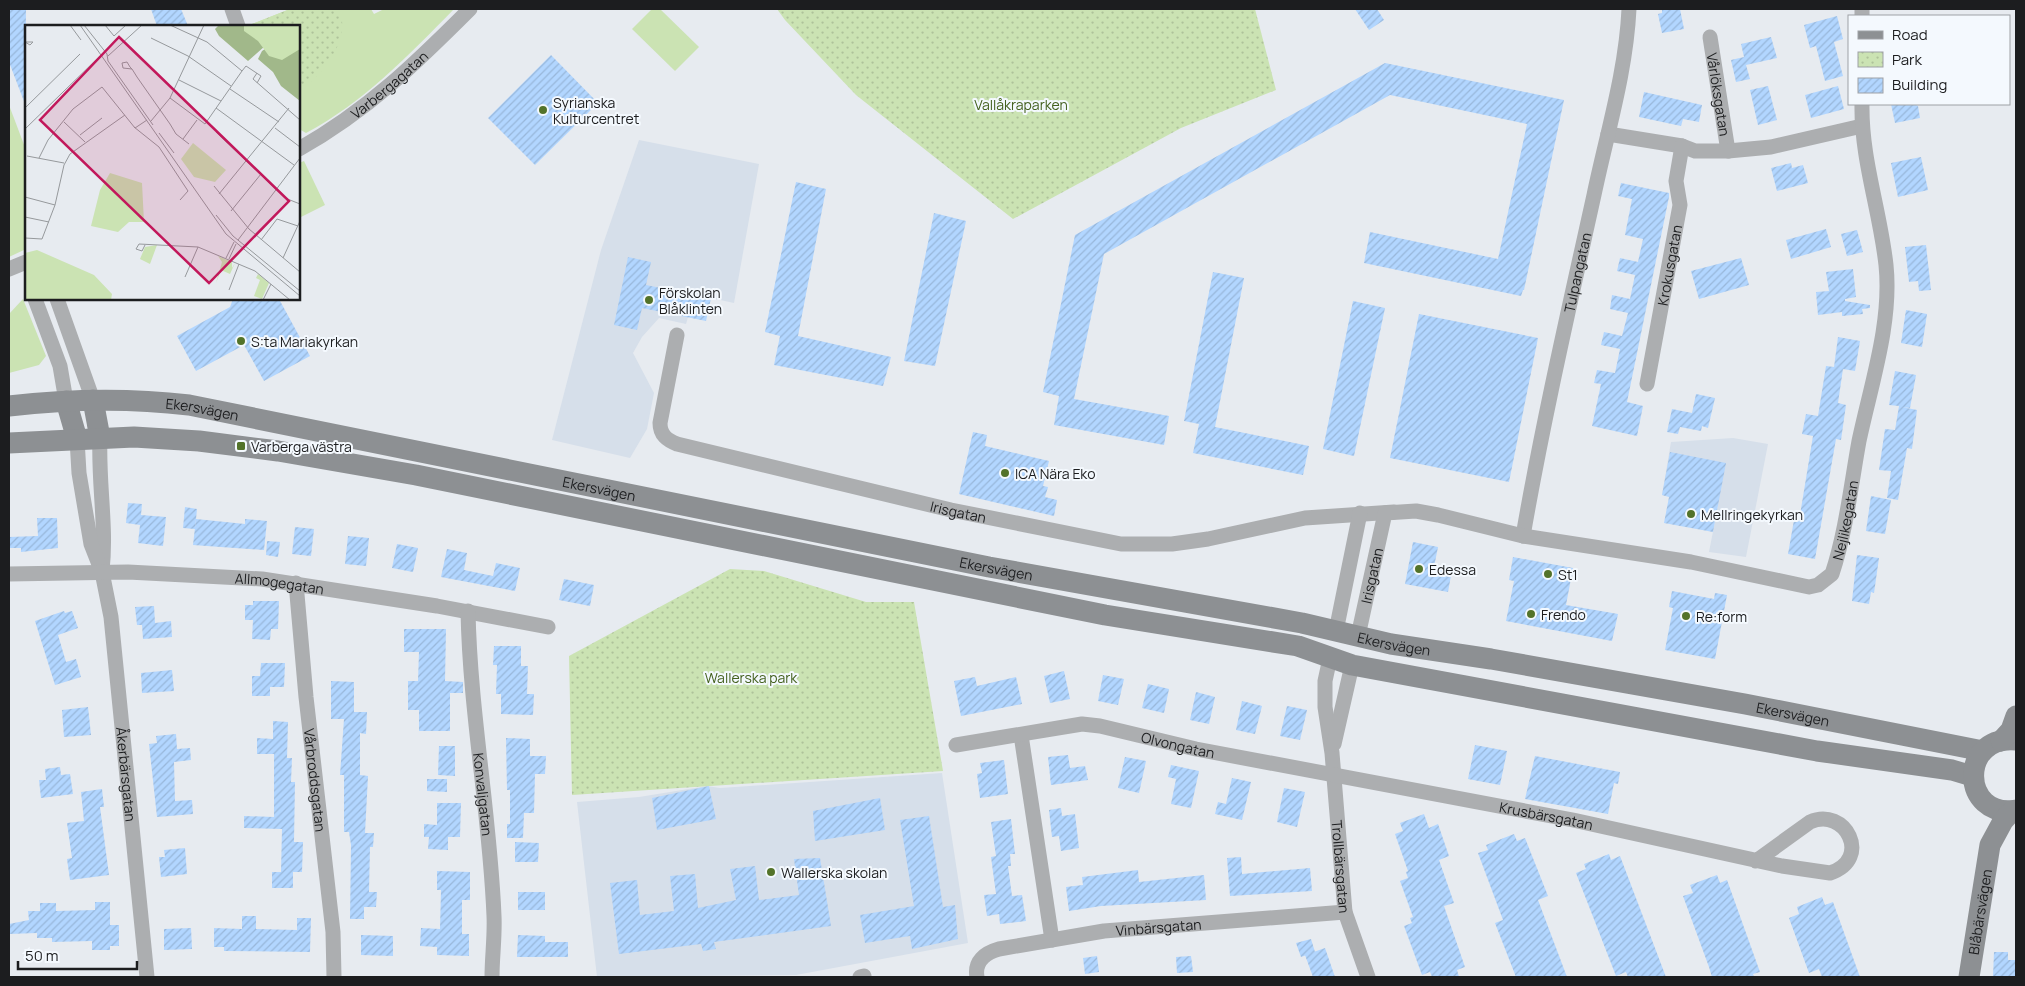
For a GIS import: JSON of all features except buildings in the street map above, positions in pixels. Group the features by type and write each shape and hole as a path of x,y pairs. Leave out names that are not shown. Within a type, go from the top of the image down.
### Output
{"main road":[{"name":"Ekersvägen","path":"9,406 92,400 144,401 205,408 988,567 1153,596 1336,631 1391,644 1491,659 1745,704 2000,744"},
{"path":"92,400 100,438"},
{"path":"66,401 77,439"},
{"name":"Ekersvägen","path":"9,443 134,437 199,440 416,475 1105,615 1298,646 1352,665 1788,746 1952,770 1975,785"},
{"path":"1330,658 1336,631"},
{"path":"1352,665 1358,636"},
{"path":"2014,810 1994,808 1975,785 1979,756 2000,744 2011,730 2016,716"},
{"name":"Blåbärsvägen","path":"1975,785 1990,845"},
{"name":"Blåbärsvägen","path":"1968,977 1990,845 2003,821 2014,810"}],"street":[{"path":"232,9 238,25"},
{"name":"Varbergagatan","path":"300,149 334,129 370,103 404,74 470,9"},
{"name":"Tulpangatan","path":"1523,536 1551,393 1608,134 1628,31 1629,9"},
{"name":"Vårlöksgatan","path":"1710,37 1728,151"},
{"name":"Nejlikegatan","path":"1364,512 1416,511 1523,536 1691,562 1809,587 1818,585 1832,574 1879,348 1886,303 1886,265 1867,165 1862,126 1862,105"},
{"path":"1608,134 1682,146 1695,151 1728,151 1771,147 1862,126"},
{"name":"Krokusgatan","path":"1647,384 1680,206 1676,181 1682,146"},
{"path":"35,300 60,366 66,401"},
{"path":"57,300 92,400"},
{"name":"Irisgatan","path":"677,335 660,423 660,429 664,436 677,444 951,510 1121,544 1172,544 1208,539 1305,518 1364,512 1336,631"},
{"name":"Åkerbärsgatan","path":"100,438 99,473 105,545 102,572"},
{"name":"Åkerbärsgatan","path":"77,439 79,473 91,544 102,572 111,617 147,977"},
{"name":"Nejlikegatan","path":"1384,513 1416,511"},
{"name":"Irisgatan","path":"1358,636 1384,513"},
{"name":"Allmogegatan","path":"9,574 102,572 262,579 468,611 548,627"},
{"name":"Vårbroddsgatan","path":"296,583 307,707 333,932 334,977"},
{"name":"Konvaljgatan","path":"468,611 471,666 495,918 492,977"},
{"name":"Trollbärsgatan","path":"1330,658 1325,681 1325,707 1332,753 1345,912 1368,977"},
{"name":"Trollbärsgatan","path":"1332,753 1352,665"},
{"name":"Olvongatan","path":"956,745 1082,724 1100,726 1196,749 1334,775"},
{"path":"1021,735 1052,940"},
{"name":"Krusbärsgatan","path":"1334,775 1573,820 1756,860 1830,873 1837,871 1849,862 1852,852 1852,840 1844,828 1834,821 1819,817 1756,860"},
{"name":"Vinbärsgatan","path":"977,977 978,962 990,952 999,949 1104,931 1345,912"}],"shaded area":[{"name":"Förskolan Blåklinten","path":"639,140 759,164 734,303 711,298 688,317 686,324 659,318 642,337 633,353 654,393 647,429 630,458 552,440 601,250"},
{"path":"1733,438 1768,444 1746,557 1709,552 1718,506 1662,495 1671,442"},
{"name":"Wallerska skolan","path":"942,773 968,943 796,975 597,977 577,802 639,797 707,786 720,788"}],"green space":[{"path":"290,9 371,9 374,14 384,9 454,9 402,61 366,93 327,121 306,133 300,130 300,25 252,24"},
{"path":"290,9 339,9 342,32 333,56 326,66 300,90 300,25 252,24"},
{"path":"652,9 660,9 699,47 675,71 632,29"},
{"name":"Vallåkraparken","path":"777,9 1255,9 1276,90 1181,128 1013,219 856,95 785,20"},
{"path":"9,105 25,147 25,249 9,257"},
{"path":"304,161 325,205 300,218 300,163"},
{"path":"23,299 46,356 39,365 9,373 9,314"},
{"name":"Wallerska park","path":"730,569 764,571 866,602 914,602 943,771 572,795 569,656"}],"place":[{"name":"Syrianska Kulturcentret","path":"543,110"},
{"name":"Förskolan Blåklinten","path":"649,300"},
{"name":"S:ta Mariakyrkan","path":"241,341"},
{"name":"Varberga västra","path":"241,446"},
{"name":"ICA Nära Eko","path":"1005,473"},
{"name":"Mellringekyrkan","path":"1691,514"},
{"name":"Edessa","path":"1419,569"},
{"name":"St1","path":"1548,574"},
{"name":"Frendo","path":"1531,614"},
{"name":"Re:form","path":"1686,616"},
{"name":"Wallerska skolan","path":"771,872"}]}
